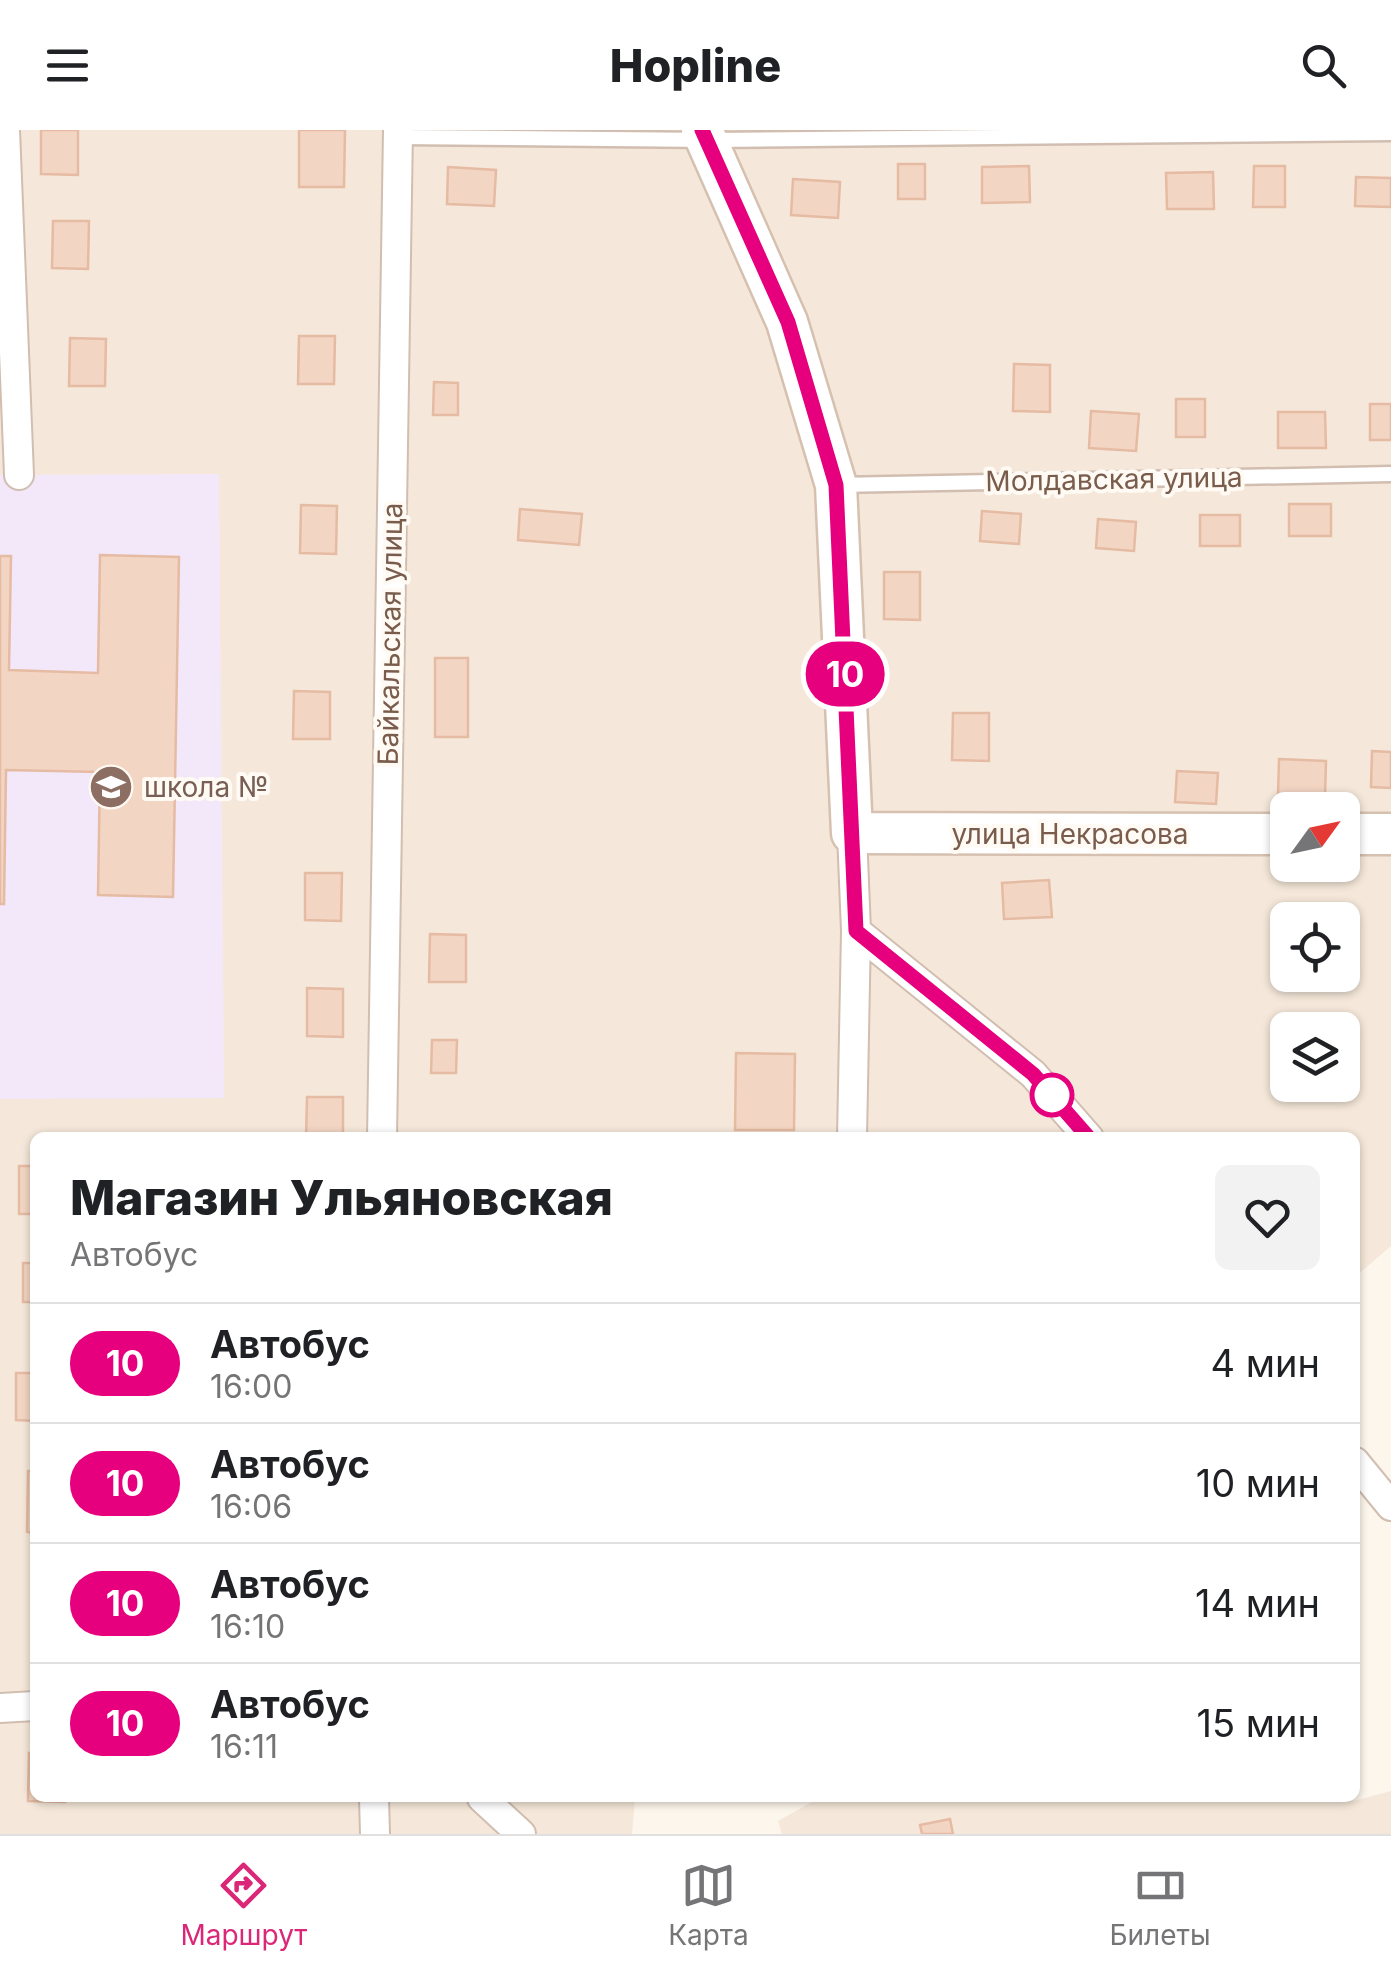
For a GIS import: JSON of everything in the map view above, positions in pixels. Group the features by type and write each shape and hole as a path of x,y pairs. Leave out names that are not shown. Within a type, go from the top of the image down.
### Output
{"street":[{"path":"5,130 18,475"},
{"name":"Байкальская улица","path":"382,1132 398,133"},
{"path":"706,135 788,322 836,485 856,931 852,1132"},
{"name":"улица Некрасова","path":"852,833 1270,834"},
{"path":"1360,834 1391,834"},
{"path":"856,931 1033,1074 1084,1132"},
{"path":"1360,1468 1391,1506"},
{"path":"0,1708 30,1706"},
{"path":"374,1802 375,1834"},
{"path":"486,1802 521,1834"}],"lane":[{"path":"398,133 1391,133"},
{"name":"Молдавская улица","path":"836,485 1391,474"}],"shaded area":[{"path":"0,130 1391,130 1391,1246 1360,1273 1360,1132 30,1132 30,1802 635,1802 632,1834 0,1834"},
{"name":"школа №","path":"219,474 224,1098 0,1099 0,475"},
{"path":"1391,1791 1391,1834 782,1834 778,1821 812,1802 1360,1799"}],"building":[{"path":"41,130 78,130 78,175 41,174"},
{"path":"299,130 345,130 344,187 299,187"},
{"path":"898,164 925,164 925,199 898,199"},
{"path":"1029,166 1030,202 982,203 982,167"},
{"path":"1254,166 1285,166 1285,207 1253,207"},
{"path":"448,167 496,170 494,206 447,204"},
{"path":"1213,172 1214,209 1167,209 1166,173"},
{"path":"1356,177 1391,178 1391,207 1355,206"},
{"path":"793,179 840,182 838,218 791,215"},
{"path":"53,221 89,221 88,269 52,268"},
{"path":"299,336 335,336 334,384 298,384"},
{"path":"70,338 106,339 105,386 69,386"},
{"path":"1014,364 1050,365 1050,412 1013,411"},
{"path":"434,382 458,383 458,415 433,415"},
{"path":"1176,399 1205,399 1205,437 1176,437"},
{"path":"1370,404 1391,404 1391,440 1370,440"},
{"path":"1091,411 1139,414 1136,451 1089,448"},
{"path":"1278,412 1325,412 1326,448 1278,448"},
{"path":"1289,504 1331,504 1331,536 1289,536"},
{"path":"301,505 337,506 336,554 300,553"},
{"path":"520,509 582,514 579,545 518,540"},
{"path":"982,511 1021,514 1019,544 980,541"},
{"path":"1200,515 1240,515 1240,546 1200,546"},
{"path":"1098,519 1136,522 1134,551 1096,548"},
{"path":"100,555 179,557 173,897 98,895 100,772 6,770 4,904 0,904 0,556 11,556 9,670 98,673"},
{"path":"884,572 920,572 920,620 884,619"},
{"path":"435,658 468,658 468,737 435,737"},
{"path":"294,691 330,692 330,739 293,739"},
{"path":"953,713 989,713 989,761 952,760"},
{"path":"1372,751 1391,752 1391,788 1371,787"},
{"path":"1279,759 1326,761 1325,792 1278,792"},
{"path":"1177,771 1218,773 1216,804 1175,802"},
{"path":"305,873 342,873 341,921 305,920"},
{"path":"1049,880 1052,917 1004,919 1002,883"},
{"path":"430,934 466,935 466,982 429,982"},
{"path":"307,988 343,989 343,1037 307,1036"},
{"path":"432,1040 457,1040 456,1073 431,1073"},
{"path":"736,1053 795,1054 794,1130 735,1130"},
{"path":"307,1097 343,1097 343,1132 306,1132"},
{"path":"19,1166 30,1166 30,1214 19,1214"},
{"path":"23,1263 30,1263 30,1302 23,1302"},
{"path":"16,1373 30,1373 30,1421 16,1420"},
{"path":"28,1471 30,1471 30,1532"},
{"path":"29,1753 30,1801 28,1801"},
{"path":"950,1819 953,1834 922,1834 920,1825"}],"bus line":[{"name":"10","path":"702,130 710,140 788,322 836,485 856,931 1033,1074 1084,1132"}],"place":[{"name":"школа №","path":"111,787"}]}
